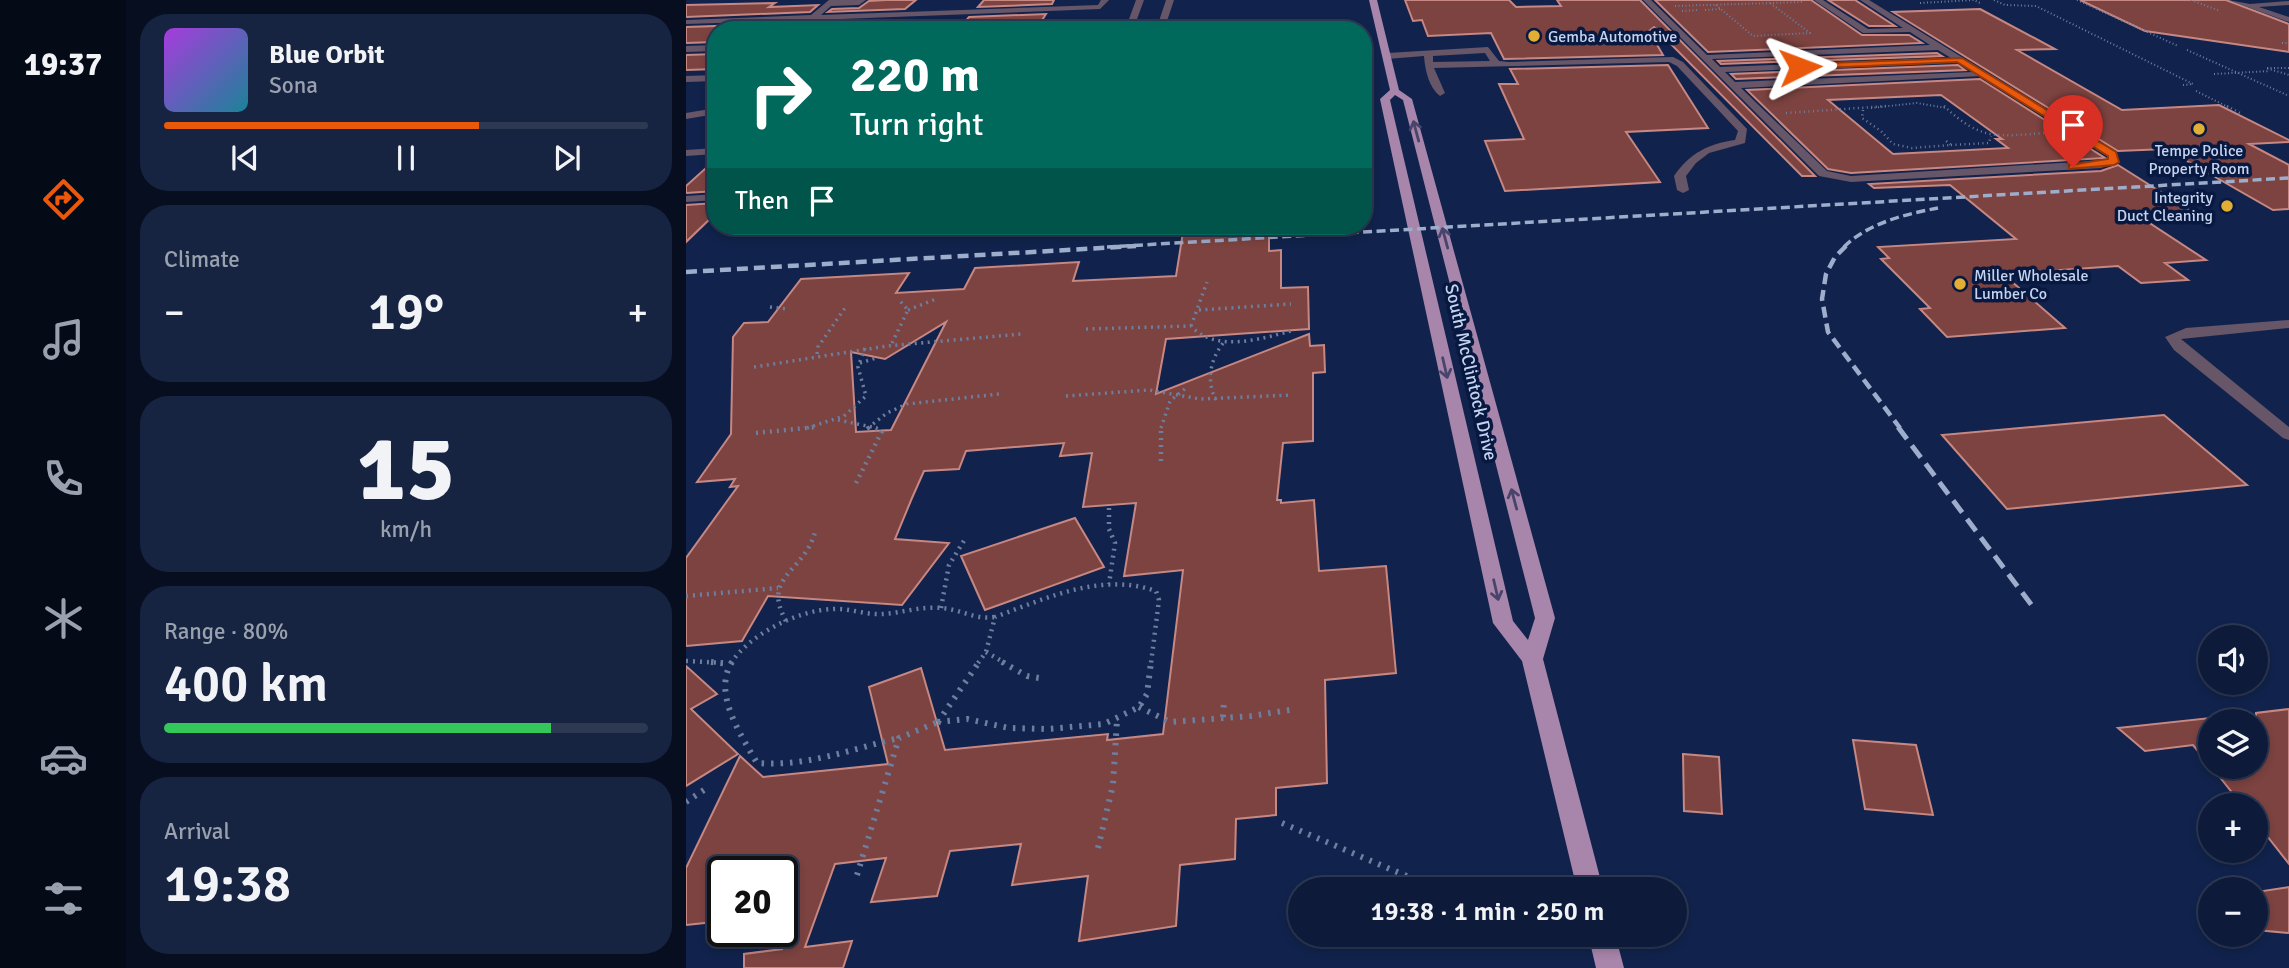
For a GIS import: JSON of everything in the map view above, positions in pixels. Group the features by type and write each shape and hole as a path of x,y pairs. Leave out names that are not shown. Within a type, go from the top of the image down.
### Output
{"main road":[{"name":"South McClintock Drive","path":"1373,0 1395,91 1407,99 1545,618 1532,659"},
{"name":"South McClintock Drive","path":"1395,91 1385,99 1503,623 1532,659 1587,877"},
{"path":"1604,947 1610,968"}],"street":[{"path":"808,21 832,2 859,3 862,0"},
{"path":"718,21 1100,7 1105,0"},
{"path":"1132,21 1140,0"},
{"path":"1163,21 1170,0"},
{"path":"1647,0 1708,57 1823,174 1850,179 2101,165 2114,162 2112,154 1864,0"},
{"path":"2232,0 2289,20"},
{"path":"2280,0 2289,3"},
{"path":"1819,1 1866,31 1910,30"},
{"path":"2246,5 2289,3"},
{"path":"686,22 707,21"},
{"path":"1708,57 1939,47"},
{"path":"686,49 707,48"},
{"path":"1387,56 1488,50 1496,63"},
{"path":"1428,54 1440,93"},
{"path":"1650,58 1659,68"},
{"path":"1431,65 1670,59 1680,64 1743,131 1740,143 1700,151 1680,176 1683,190"},
{"path":"1721,70 1959,60"},
{"path":"1735,85 1980,74"},
{"path":"686,79 707,78"},
{"path":"687,115 707,108"},
{"path":"686,153 707,152"},
{"path":"686,199 707,198"},
{"path":"2289,324 2186,332 2172,337 2179,347 2289,435"}],"path":[{"path":"1920,2 1965,0 1980,3"},
{"path":"1994,0 2005,5 2036,6 2193,84 2184,86"},
{"path":"2077,0 2178,46"},
{"path":"1675,6 1819,1"},
{"path":"1693,2 1703,9 1721,9"},
{"path":"1716,5 1753,36 1810,33 1770,3"},
{"path":"2282,43 2289,43"},
{"path":"2187,50 2289,96"},
{"path":"2270,71 2266,68 2289,68"},
{"path":"2214,74 2270,71 2289,75"},
{"path":"2196,91 2242,114"},
{"path":"1785,113 1908,103 1944,106 1961,122 1991,136 2052,133"},
{"path":"1862,108 1862,118 1881,131 1893,144 1912,148 1979,145 1989,143 1991,136"},
{"path":"1945,140 1951,145"},
{"path":"1191,326 1207,282"},
{"path":"893,345 908,310 936,299"},
{"path":"900,301 908,310"},
{"path":"1199,310 1291,304"},
{"path":"817,354 818,346 846,305"},
{"path":"770,307 787,309"},
{"path":"1086,329 1191,326 1203,339 1225,341 1264,338 1291,331"},
{"path":"754,367 817,354 865,348 1021,334"},
{"path":"1216,400 1211,392 1213,357 1225,341"},
{"path":"756,433 808,428 851,412 866,396 859,377 859,364 865,348"},
{"path":"859,364 876,358"},
{"path":"1161,461 1159,432 1169,404 1176,394 1186,388"},
{"path":"1066,396 1149,390 1216,400 1292,396"},
{"path":"867,429 887,412 907,404 999,394"},
{"path":"837,419 849,424 872,425 882,431 856,483"},
{"path":"1110,508 1109,529 1115,542 1110,584"},
{"path":"786,621 776,607 778,588 814,543 815,532"},
{"path":"941,608 943,576 948,562 965,539"},
{"path":"1129,583 1156,591 1159,600 1147,694 1139,707 1104,724 1048,729 1009,728 967,719 938,722 899,738 816,763 780,767 757,763 728,702 723,683 729,664 740,652 786,621 829,609 875,614 941,608 984,620 995,617 1082,588 1129,583"},
{"path":"686,596 778,588"},
{"path":"938,722 986,652 995,617"},
{"path":"986,652 1027,676 1045,679"},
{"path":"686,661 729,664"},
{"path":"1223,717 1224,699"},
{"path":"1139,707 1170,722 1251,716 1296,709"},
{"path":"1098,848 1109,812 1118,745 1117,720"},
{"path":"857,875 899,738"},
{"path":"686,802 704,790"},
{"path":"1282,823 1409,877"}],"building":[{"path":"916,0 905,9 828,12 832,9 859,8 869,1"},
{"path":"984,0 1054,0 1052,4 978,7"},
{"path":"1405,0 1509,0 1516,7 1561,6 1557,0 1640,0 1815,176 1802,176 1654,27 1649,31 1663,55 1504,59 1491,33 1428,36 1422,20 1413,21"},
{"path":"1655,0 1811,0 1862,35 1909,35 1922,43 1708,52"},
{"path":"1828,0 1855,0 1895,26 1869,26"},
{"path":"2080,0 2226,0 2289,24 2289,52 2145,31"},
{"path":"775,3 769,7 818,5 810,12 686,17 686,5"},
{"path":"1980,9 2055,49 2017,50 2122,110 2219,105 2289,140 2249,144 2289,165 2289,209 2273,210 2166,149 2118,151 1893,12"},
{"path":"1046,14 1042,21 966,21 969,17"},
{"path":"707,26 707,42 686,43 686,27"},
{"path":"1937,53 1942,56 1721,64 1718,61"},
{"path":"707,54 707,69 686,70 686,55"},
{"path":"1668,65 1708,128 1626,132 1660,182 1505,191 1485,141 1524,139 1499,84 1518,84 1510,69"},
{"path":"1958,65 1965,70 1736,79 1731,74"},
{"path":"1980,79 2105,158 1851,173 1828,169 1747,90","holes":["1941,95 2002,139 1996,139 2008,148 1893,154 1828,100"]},
{"path":"2118,165 2197,215 2142,218 2206,260 2165,263 2188,280 2141,283 2118,266 2003,274 2065,328 1947,337 1920,309 1930,308 1881,259 1889,258 1878,247 2016,239 1950,185 1874,188 1869,184 2101,171"},
{"path":"707,167 707,192 686,193 686,186"},
{"path":"707,204 707,222 686,242 686,205"},
{"path":"1183,235 1269,235 1269,251 1281,250 1281,288 1308,287 1309,329 1166,339 1156,394 1309,334 1310,346 1324,345 1325,372 1313,373 1313,441 1283,443 1277,500 1281,500 1281,503 1314,500 1319,571 1386,566 1396,673 1325,680 1327,783 1276,788 1276,815 1236,819 1235,859 1180,865 1176,926 1079,941 1088,876 1012,885 1021,844 950,851 937,896 871,902 886,858 835,864 805,947 852,941 843,968 744,968 744,954 798,947 798,856 707,856 707,923 686,925 686,868 740,756 763,777 888,764 869,687 921,668 945,750 1108,734 1107,740 1163,734 1183,570 1124,576 1136,503 1083,507 1092,453 1060,456 1064,443 966,451 959,469 924,471 912,498 895,539 949,543 902,605 768,596 742,641 686,646 686,558 738,486 730,487 735,479 697,482 731,434 733,337 744,323 768,322 801,279 909,273 896,293 964,289 975,268 1079,262 1073,281 1176,276","holes":["946,322 891,430 856,432 851,352 885,359"]},
{"path":"2164,415 2247,485 2007,509 1942,435"},
{"path":"1075,518 1104,567 985,610 961,556"},
{"path":"686,666 717,694 691,709 738,754 686,786"},
{"path":"2289,709 2289,864 2268,837 2268,793 2232,793 2221,779 2268,779 2268,712"},
{"path":"2198,719 2198,751 2193,745 2145,751 2118,728"},
{"path":"1853,740 1916,745 1933,815 1865,809"},
{"path":"1683,754 1719,757 1722,814 1684,811"},
{"path":"2289,887 2289,933 2268,931 2268,890"}],"railway":[{"path":"1372,232 2289,178"},
{"path":"1844,247 1876,226 1938,208"},
{"path":"1107,247 1313,235"},
{"path":"686,272 1136,246"},
{"path":"1846,246 1835,257 1826,274 1822,299 1828,332 1900,428"},
{"path":"1898,427 2036,611"}],"place":[{"name":"Gemba Automotive","path":"1534,36"},
{"name":"Tempe Police Property Room","path":"2199,129"},
{"name":"Integrity Duct Cleaning","path":"2227,206"},
{"name":"Miller Wholesale Lumber Co","path":"1960,284"}],"route":[{"path":"1800,67 1959,60 2112,154 2114,162 2073,167"}]}
